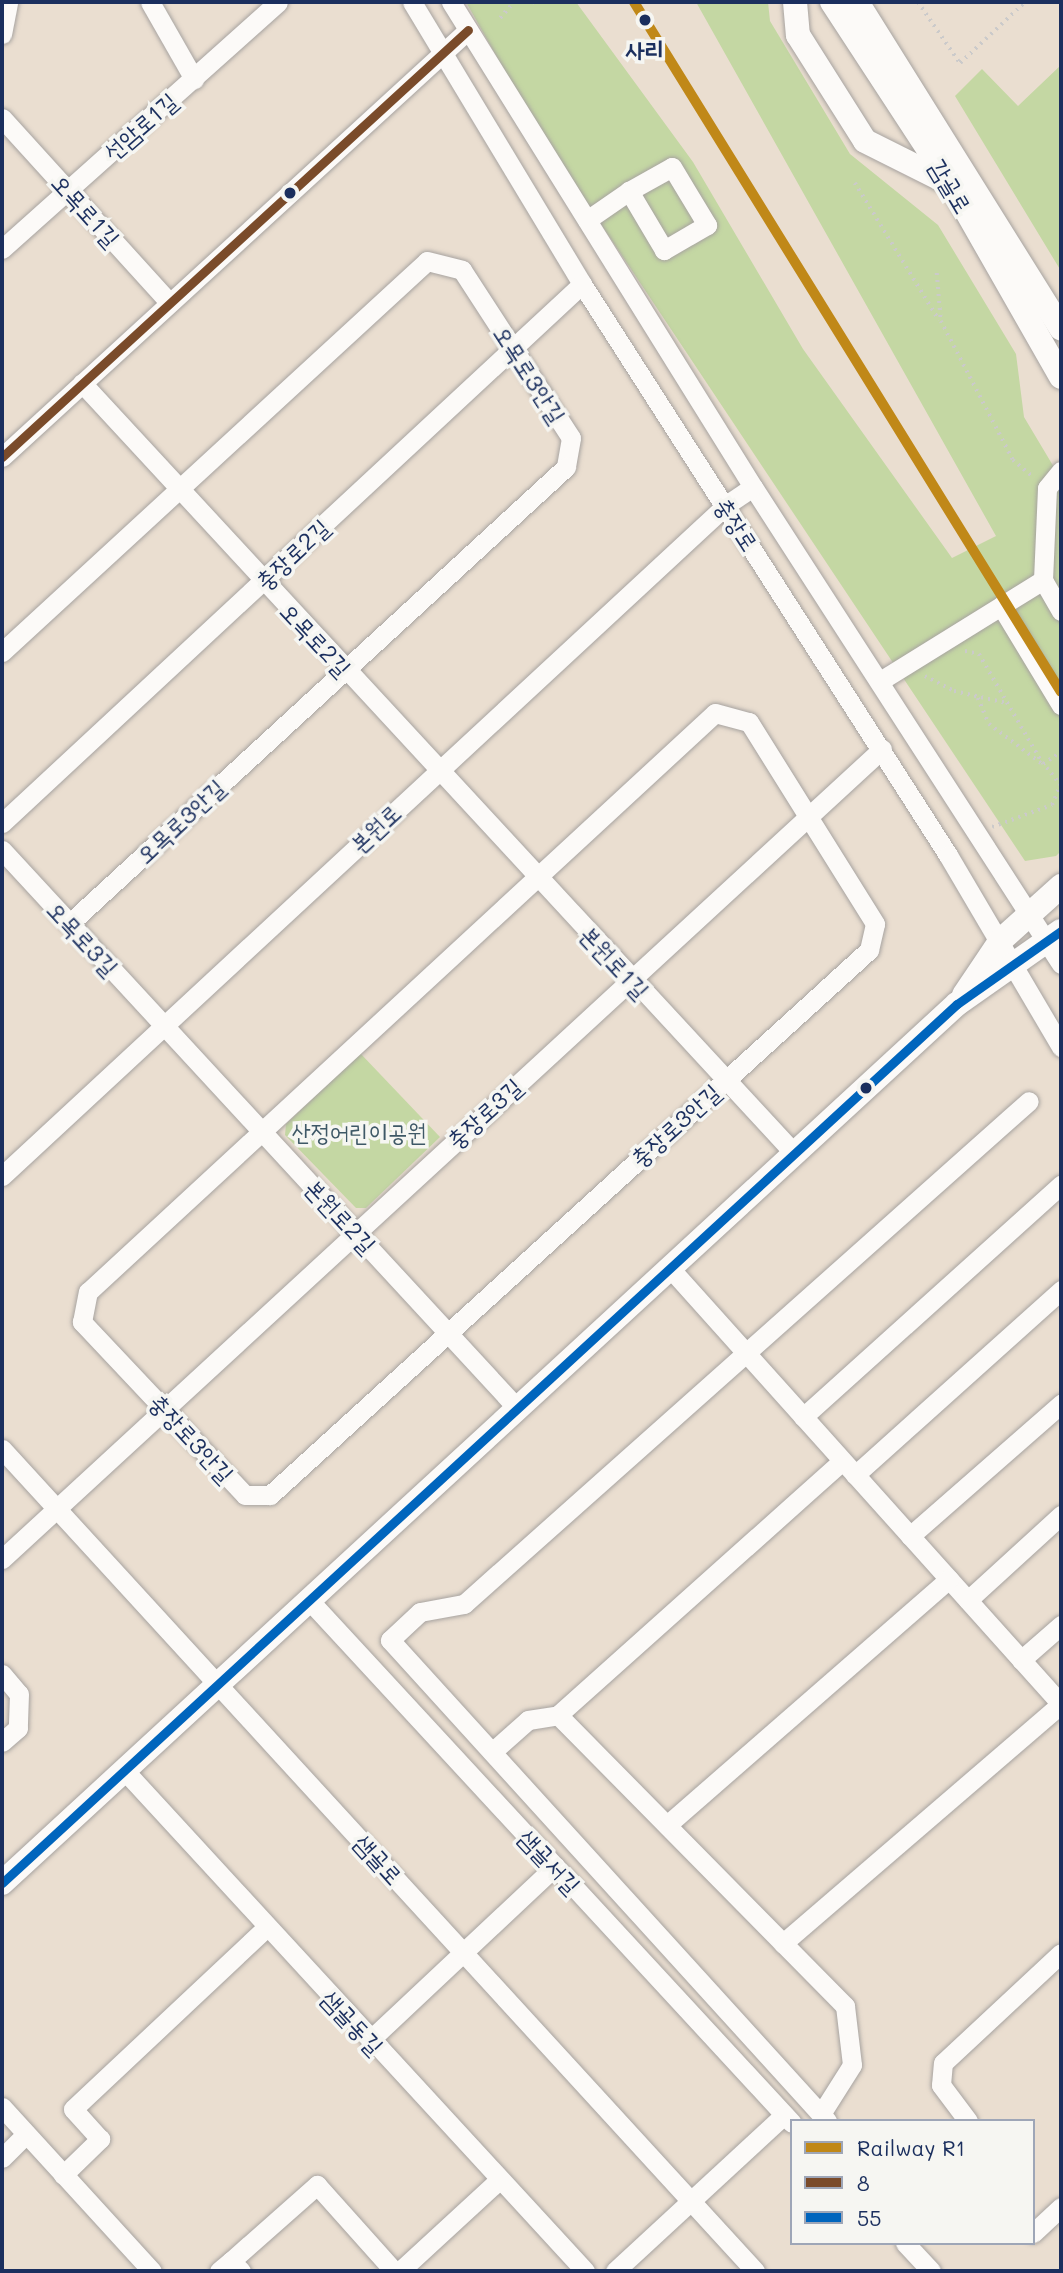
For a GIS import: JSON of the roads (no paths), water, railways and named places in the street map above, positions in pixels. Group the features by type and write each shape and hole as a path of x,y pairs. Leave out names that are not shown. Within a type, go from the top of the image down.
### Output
{"main road":[{"path":"795,2 798,35 866,141 951,184"},
{"name":"감골로","path":"832,2 951,184 1061,377"},
{"name":"감골로","path":"857,2 1061,329"},
{"path":"957,1004 1001,940 1057,889"},
{"path":"2,1883 957,1004 1016,967 1055,936"}],"street":[{"path":"2,34 8,2"},
{"path":"150,2 194,79"},
{"name":"선암로1길","path":"2,249 278,2"},
{"name":"충장로","path":"412,2 582,284 882,749 1001,940 1061,1047"},
{"name":"충장로","path":"451,2 753,487 1032,911 1055,936 1061,964"},
{"path":"2,457 468,30"},
{"name":"오목로1길","path":"2,118 169,302"},
{"path":"587,220 629,191"},
{"name":"오목로3안길","path":"2,652 427,261 462,270 571,438 566,467 70,923"},
{"name":"충장로2길","path":"2,823 582,284"},
{"name":"오목로2길","path":"82,383 437,771"},
{"path":"1061,471 1047,488 1043,580 1061,611"},
{"name":"본원로","path":"2,1176 437,771 726,506 753,487"},
{"path":"880,681 1043,580"},
{"path":"1001,606 1061,705"},
{"name":"충장로3안길","path":"715,713 749,722 875,924 869,950 270,1495 245,1495 82,1322 88,1292 536,878 715,713"},
{"name":"충장로3길","path":"2,1559 807,814 882,749"},
{"name":"본원로1길","path":"437,771 794,1153"},
{"name":"오목로3길","path":"2,850 164,1025"},
{"name":"본원로2길","path":"164,1025 517,1408"},
{"path":"558,1715 845,2006 852,2065 824,2118 390,1640 420,1612 464,1604 747,1355 1029,1101"},
{"path":"803,1417 1061,1185"},
{"path":"669,1267 1061,1704 783,1943"},
{"path":"492,1752 528,1720 558,1715 1061,1290"},
{"path":"910,1536 1061,1404"},
{"name":"샘골로","path":"2,1449 220,1682 755,2271"},
{"path":"968,1600 1061,1515"},
{"path":"667,1825 949,1579"},
{"name":"샘골서길","path":"308,1599 788,2119"},
{"path":"1021,1660 1061,1625"},
{"path":"2,1674 19,1693 18,1728 2,1742"},
{"name":"샘골동길","path":"124,1770 585,2271"},
{"path":"370,2040 462,1951 555,1867"},
{"path":"63,2175 100,2139 73,2109 267,1928"},
{"path":"966,2119 941,2085 943,2063 1061,1953"},
{"path":"2,2107 152,2271"},
{"path":"615,2271 691,2201 788,2119"},
{"path":"2,2158 26,2134"},
{"path":"400,2271 499,2180"},
{"path":"230,2268 317,2185 394,2271"},
{"path":"1035,2231 1061,2207"},
{"path":"907,2245 931,2271"}],"rail line":[{"name":"R1","path":"634,2 1061,692"}],"place":[{"name":"사리","path":"645,20"}],"park label":[{"name":"산정어린이공원","path":"359,1132"}]}
